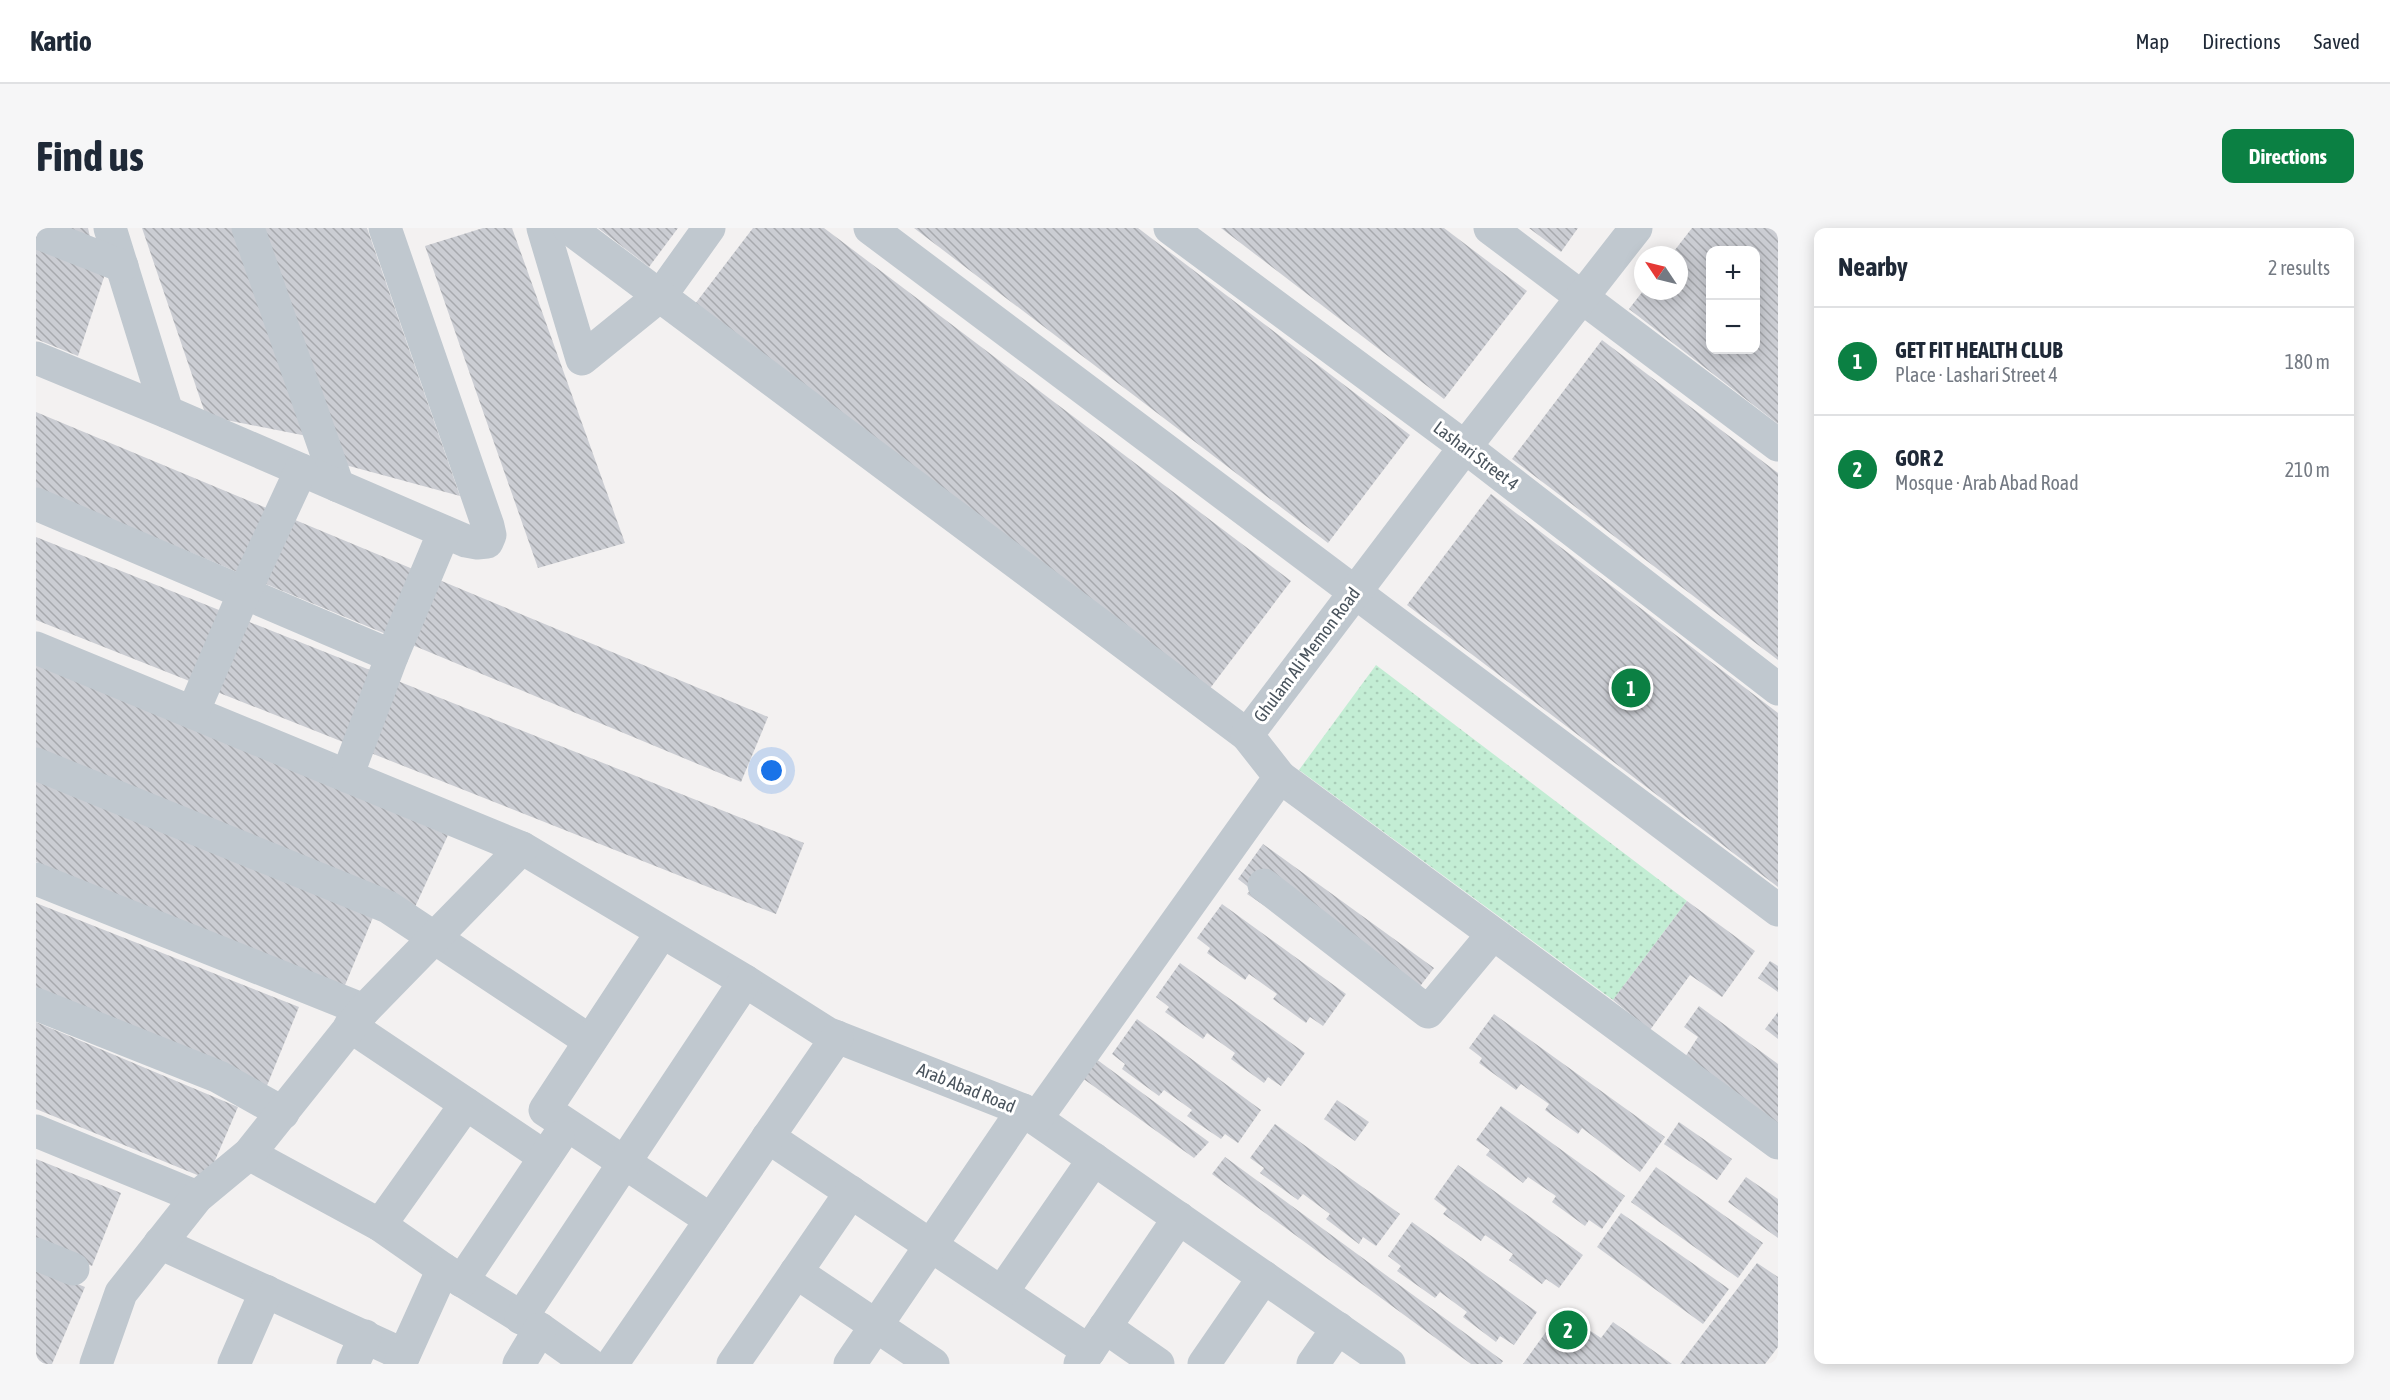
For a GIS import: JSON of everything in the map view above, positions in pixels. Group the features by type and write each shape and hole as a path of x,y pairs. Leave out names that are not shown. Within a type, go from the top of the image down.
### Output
{"street":[{"path":"110,228 167,412"},
{"path":"248,228 338,486"},
{"path":"36,358 444,532 477,543 487,542 490,535 488,526 385,228"},
{"path":"543,228 582,358 661,295 709,228"},
{"path":"569,228 1247,735"},
{"path":"870,228 1778,910"},
{"name":"Lashari Street 4","path":"1170,228 1465,447 1778,689"},
{"path":"1490,228 1778,445"},
{"name":"Ghulam Ali Memon Road","path":"1636,228 1465,447 1247,735 1280,777 1778,1143"},
{"path":"36,232 122,266"},
{"path":"193,712 244,593 301,470"},
{"path":"36,504 392,656"},
{"path":"347,776 392,656 444,532"},
{"name":"Arab Abad Road","path":"36,648 522,848 837,1037 1030,1115 1389,1364"},
{"path":"36,764 388,907 590,1041"},
{"path":"850,1364 932,1245 1280,777"},
{"path":"96,1364 121,1293 197,1197 249,1154 357,1018 522,848"},
{"path":"36,879 357,1018 466,1104 545,1157"},
{"path":"1264,885 1428,1012 1493,934"},
{"path":"662,932 545,1110 711,1220"},
{"path":"519,1364 530,1324 624,1162 745,981"},
{"path":"36,1004 219,1077 283,1113"},
{"path":"612,1364 837,1037"},
{"path":"380,1225 466,1104"},
{"path":"160,1243 266,1292 359,1350 402,1359 452,1275 545,1157 567,1125"},
{"path":"36,1131 197,1197"},
{"path":"768,1137 1002,1292 1092,1347 1158,1364"},
{"path":"249,1154 380,1225 589,1364"},
{"path":"1002,1292 1094,1159"},
{"path":"734,1364 851,1192"},
{"path":"1092,1347 1179,1218"},
{"path":"36,1254 73,1269"},
{"path":"796,1272 933,1364"},
{"path":"1204,1364 1264,1277"},
{"path":"234,1364 266,1292"},
{"path":"1313,1364 1338,1328"}],"green space":[{"path":"1376,665 1687,901 1613,1000 1299,770"}],"building":[{"path":"47,228 88,228 92,246"},
{"path":"142,228 239,228 312,437 206,416"},
{"path":"258,228 367,228 460,496 338,463"},
{"path":"483,228 512,228 625,543 538,568 425,246"},
{"path":"598,228 678,228 649,267"},
{"path":"753,228 824,228 1291,581 1208,691 695,304"},
{"path":"914,228 1138,228 1410,435 1328,543"},
{"path":"1221,228 1444,228 1527,291 1444,399"},
{"path":"1529,228 1578,228 1561,252"},
{"path":"1692,228 1778,228 1778,424 1629,309 1636,300 1688,300 1688,246 1678,246"},
{"path":"36,236 108,265 78,356 36,339"},
{"path":"1602,340 1778,473 1778,660 1512,459"},
{"path":"36,412 768,717 741,782 36,488"},
{"path":"1491,494 1778,713 1778,887 1407,605"},
{"path":"36,537 804,843 776,914 36,620"},
{"path":"36,663 448,835 415,907 36,751"},
{"path":"36,774 374,915 343,990 36,862"},
{"path":"1263,844 1434,968 1408,1002 1247,894 1251,889 1238,879"},
{"path":"1687,901 1755,951 1722,997 1690,975 1650,1030 1613,1000"},
{"path":"36,903 299,1007 266,1088 36,997"},
{"path":"1222,904 1346,994 1323,1026 1310,1017 1306,1023 1273,999 1277,994 1249,974 1245,980 1207,953 1210,948 1197,938"},
{"path":"1770,961 1778,966 1778,992 1758,978"},
{"path":"1180,963 1305,1053 1281,1086 1268,1077 1264,1083 1231,1059 1235,1053 1207,1033 1203,1039 1165,1012 1169,1007 1156,997"},
{"path":"1699,1006 1778,1064 1778,1125 1685,1057 1698,1037 1684,1027"},
{"path":"1778,1012 1778,1039 1765,1029"},
{"path":"1494,1014 1665,1137 1640,1172 1582,1128 1578,1134 1545,1110 1549,1104 1521,1084 1516,1090 1479,1063 1482,1058 1469,1048"},
{"path":"1137,1019 1261,1110 1238,1143 1225,1134 1221,1139 1187,1116 1192,1110 1164,1090 1159,1096 1122,1069 1125,1064 1112,1054"},
{"path":"36,1022 238,1107 207,1179 36,1109"},
{"path":"1092,1056 1209,1142 1194,1158 1078,1075"},
{"path":"1337,1100 1369,1122 1355,1141 1324,1119"},
{"path":"1501,1106 1625,1196 1602,1229 1589,1220 1585,1226 1552,1202 1556,1196 1528,1177 1523,1183 1486,1155 1490,1150 1476,1140"},
{"path":"1679,1122 1732,1159 1717,1180 1664,1144"},
{"path":"1275,1124 1400,1214 1376,1246 1363,1237 1359,1244 1326,1219 1330,1214 1303,1194 1298,1200 1260,1173 1264,1168 1250,1158"},
{"path":"1225,1157 1503,1361 1501,1364 1471,1364 1212,1174"},
{"path":"36,1159 121,1193 92,1266 36,1244"},
{"path":"1458,1165 1583,1255 1559,1288 1546,1279 1542,1284 1509,1260 1513,1254 1485,1235 1481,1241 1443,1214 1447,1209 1434,1199"},
{"path":"1656,1167 1763,1243 1738,1278 1631,1202"},
{"path":"1746,1177 1778,1199 1778,1238 1728,1202"},
{"path":"1621,1213 1729,1289 1703,1324 1597,1247"},
{"path":"1412,1222 1537,1312 1514,1345 1500,1336 1496,1342 1463,1317 1467,1312 1440,1292 1435,1298 1397,1271 1401,1266 1388,1256"},
{"path":"1757,1263 1778,1277 1778,1347 1765,1364 1680,1364"},
{"path":"36,1267 85,1287 52,1364 36,1364"},
{"path":"1561,1311 1601,1338 1613,1322 1672,1364 1523,1364"}],"place":[{"name":"GET FIT HEALTH CLUB","path":"1631,688"},
{"name":"GOR 2","path":"1568,1330"}]}
